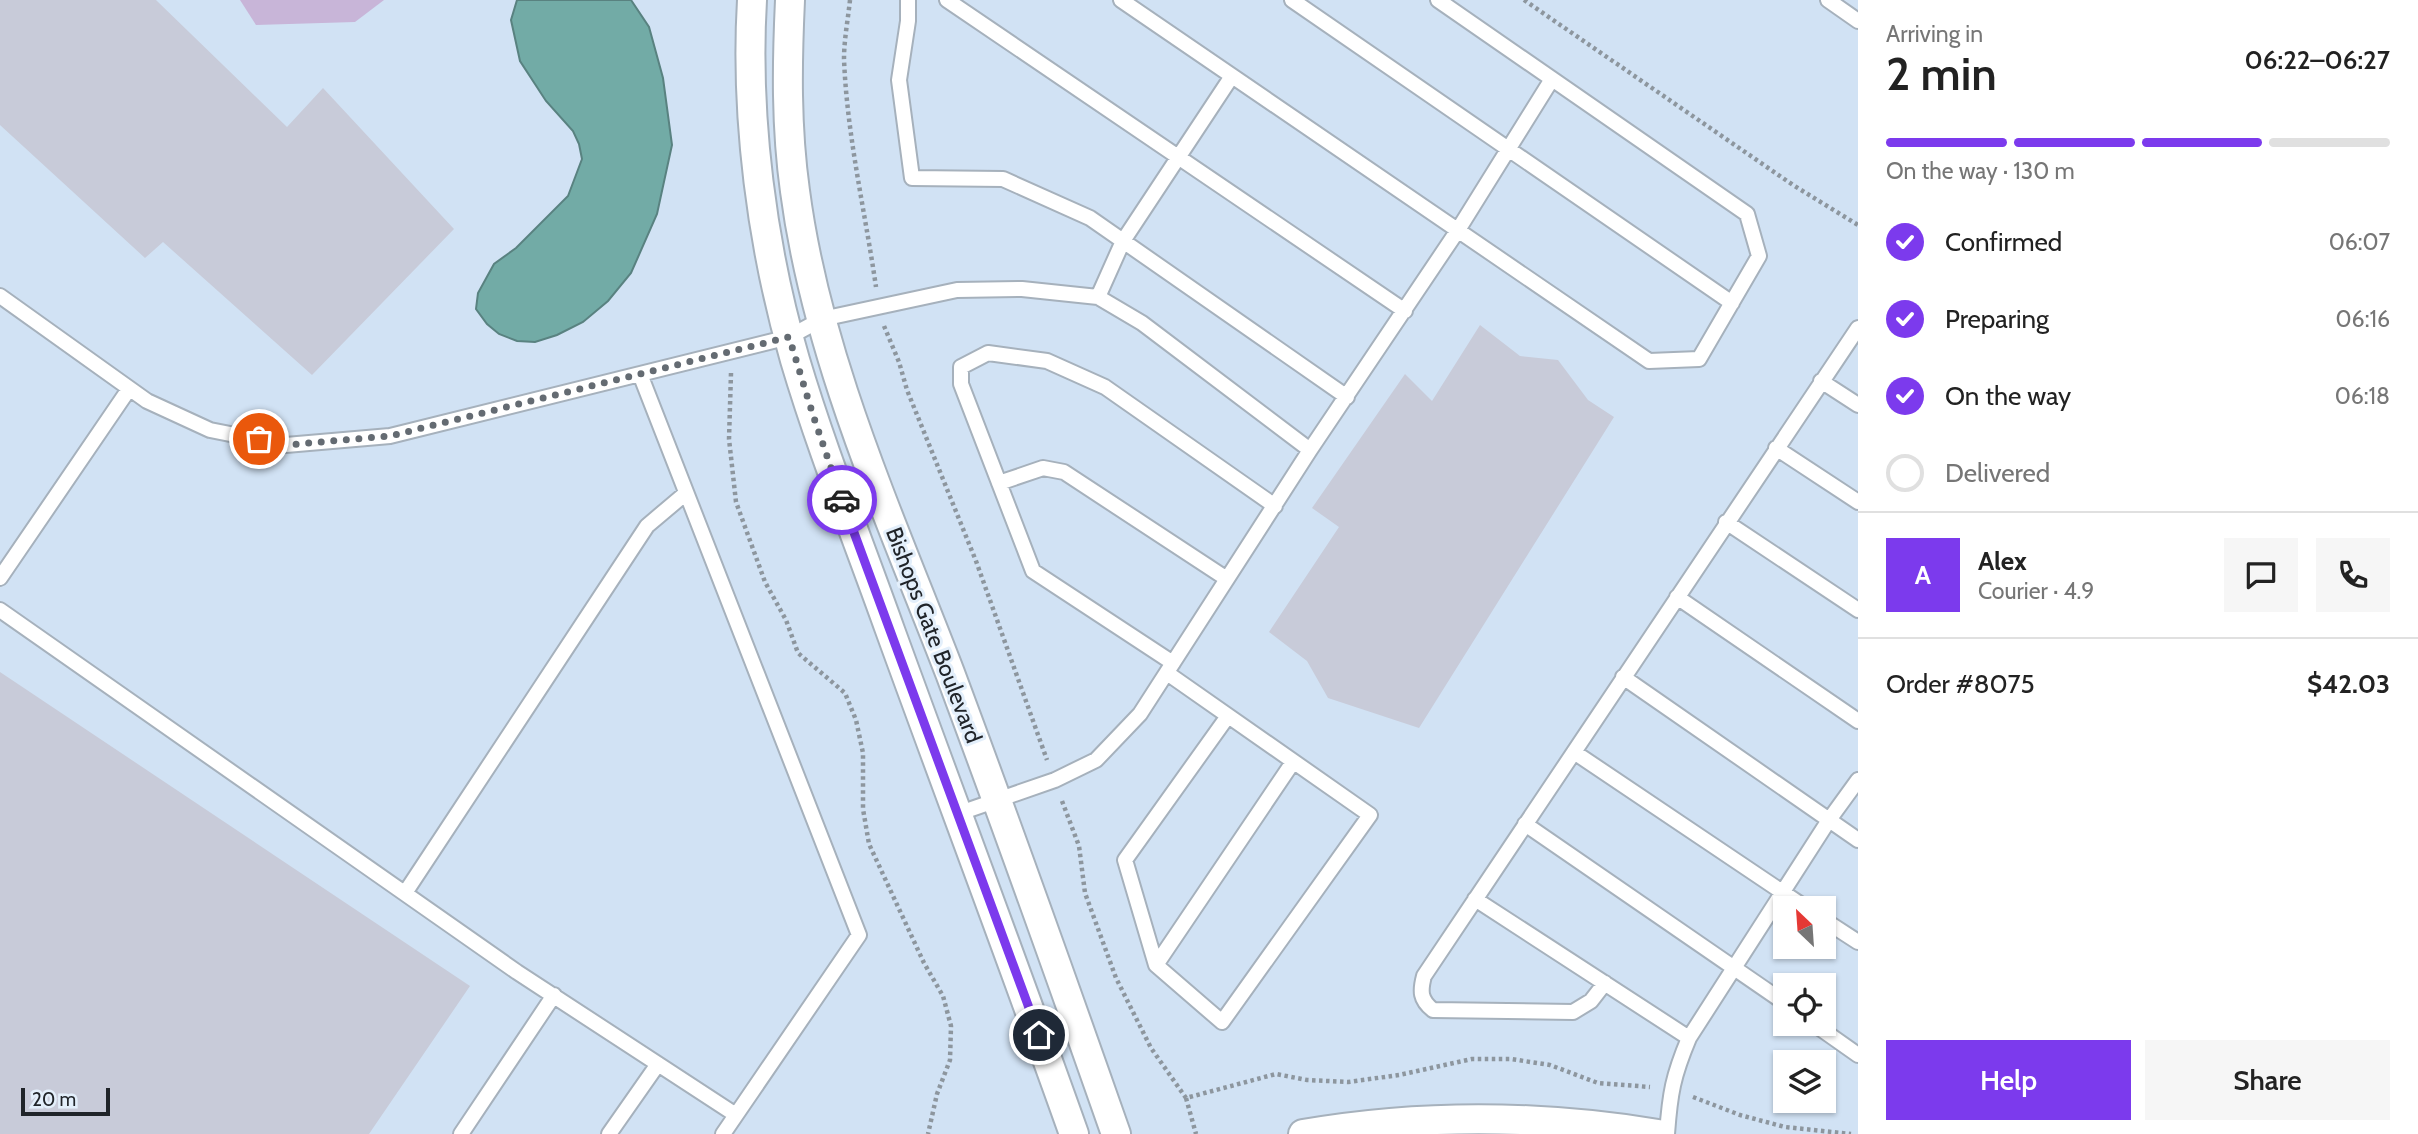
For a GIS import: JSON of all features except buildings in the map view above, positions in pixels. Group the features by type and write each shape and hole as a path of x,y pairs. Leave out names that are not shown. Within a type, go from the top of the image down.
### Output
{"street":[{"name":"Bishops Gate Boulevard","path":"752,0 750,69 760,185 768,243 789,337 832,473 1074,1134"},
{"name":"Bishops Gate Boulevard","path":"790,0 788,101 795,192 822,319 860,440 997,802 1116,1134"},
{"path":"1303,1134 1371,1124 1481,1120 1588,1124 1658,1134"}],"lane":[{"path":"908,0 908,21 899,80 912,178 1003,179 1090,218 1347,397"},
{"path":"947,0 1405,311"},
{"path":"1121,0 1649,361 1699,359 1759,256 1747,214 1438,0"},
{"path":"1292,0 1732,303"},
{"path":"1828,0 1858,21"},
{"path":"1098,297 1124,241 1232,76"},
{"path":"957,814 1055,780 1096,760 1140,714 1310,450 1458,230 1552,79"},
{"path":"0,296 146,401 210,430 286,445 390,436 789,337 822,319 957,290 1022,289 1098,297 1142,323 1310,450"},
{"path":"1605,983 1591,1001 1573,1012 1433,1010 1424,1002 1420,989 1424,976 1475,899 1858,328"},
{"path":"1228,716 1125,860 1156,965 1222,1022 1370,815 1228,716 1170,668 1033,572 961,384 961,368 988,353 1047,361 1105,387 1275,506"},
{"path":"640,374 859,935 723,1134"},
{"path":"1821,381 1858,405"},
{"path":"0,578 129,389"},
{"path":"1776,448 1858,502"},
{"path":"999,483 1043,468 1063,472 1227,579"},
{"path":"405,893 647,526 687,493"},
{"path":"1726,522 1858,610"},
{"path":"1677,597 1858,722"},
{"path":"0,610 405,893 736,1115"},
{"path":"1623,677 1858,840"},
{"path":"1574,752 1787,896"},
{"path":"1156,965 1293,762"},
{"path":"1667,1134 1672,1081 1689,1038 1829,820 1858,780"},
{"path":"1525,824 1773,994"},
{"path":"1475,899 1689,1038"},
{"path":"1836,928 1858,942"},
{"path":"461,1134 554,995"},
{"path":"1831,1036 1858,1055"},
{"path":"609,1134 658,1064"}],"path":[{"path":"1524,0 1793,186 1858,225"},
{"path":"732,352 729,439 736,502 765,582 786,620 798,653 845,693 856,720 863,753 863,809 869,844 924,963 943,996 951,1026 950,1060 937,1094 928,1134"},
{"path":"1186,1098 1196,1134"}],"shaded area":[{"path":"0,0 1858,0 1858,1134 0,1134"},
{"path":"240,0 384,0 355,22 256,25"},
{"path":"517,0 631,0 649,27 663,78 672,145 657,214 631,273 608,301 583,322 535,342 517,341 499,334 476,309 478,293 494,264 516,248 568,196 582,159 573,131 546,101 520,61 511,20"}],"way so far":[{"path":"259,439 286,445 390,436 789,337 842,500"}],"route":[{"path":"842,500 1039,1035"}]}
